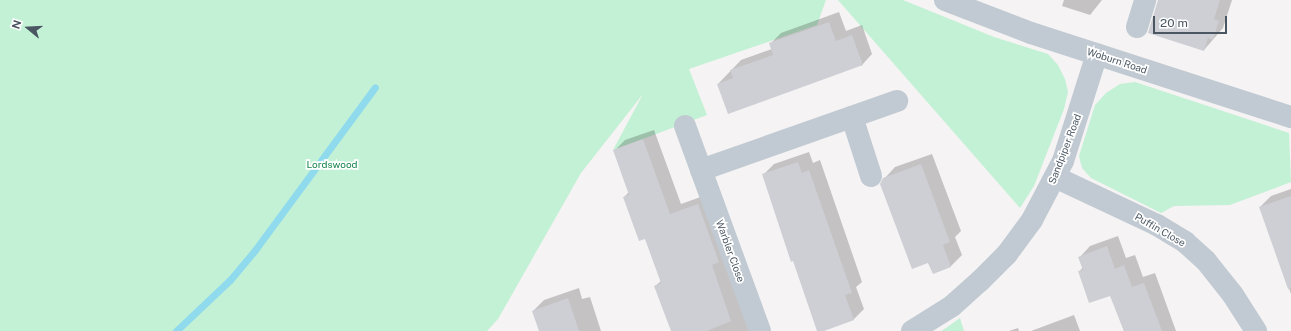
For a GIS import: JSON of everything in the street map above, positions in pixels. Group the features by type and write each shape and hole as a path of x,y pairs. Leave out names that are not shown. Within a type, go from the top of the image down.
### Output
{"street":[{"name":"Woburn Road","path":"945,0 1031,33 1291,117"},
{"path":"1137,27 1145,0"},
{"name":"Sandpiper Road","path":"914,330 952,306 1007,254 1032,220 1055,177 1076,122 1096,54"},
{"path":"701,170 897,101"},
{"path":"852,117 871,176"},
{"name":"Warbler Close","path":"685,126 760,331"},
{"name":"Puffin Close","path":"1055,177 1157,225 1185,242 1206,261 1233,295 1256,331"}],"green space":[{"name":"Lordswood","path":"0,0 826,0 817,25 689,69 707,115 613,150 643,94 581,173 498,319 487,331 0,331"},
{"path":"838,0 903,0 994,37 1048,54 1058,65 1065,79 1068,92 1064,109 1034,186 1020,208"},
{"path":"1135,82 1289,133 1291,182 1230,205 1174,206 1161,213 1091,178 1082,168 1079,156 1095,105 1106,93 1120,84"},
{"path":"960,318 964,331 941,331 946,328"}],"building":[{"path":"1158,0 1220,0 1214,19 1219,21 1213,40 1208,38 1204,51 1148,33"},
{"path":"829,22 836,41 852,35 863,65 728,114 717,84 733,78 730,70 773,55 769,43"},
{"path":"643,139 670,214 698,204 719,262 712,265 731,321 707,331 671,331 654,286 661,283 645,239 639,241 623,197 629,195 613,150"},
{"path":"798,162 802,173 809,170 852,293 845,295 854,320 824,331 817,331 793,261 791,262 762,174"},
{"path":"921,164 950,242 943,245 951,267 933,274 928,263 912,269 880,184 883,178"},
{"path":"1291,196 1291,288 1288,289 1259,207"},
{"path":"1107,246 1115,269 1124,265 1132,287 1144,283 1162,331 1124,331 1110,296 1089,303 1078,271 1083,270 1078,257"},
{"path":"568,298 579,331 539,331 532,311"}],"waterway":[{"path":"176,331 230,280 255,250 375,87"}]}
